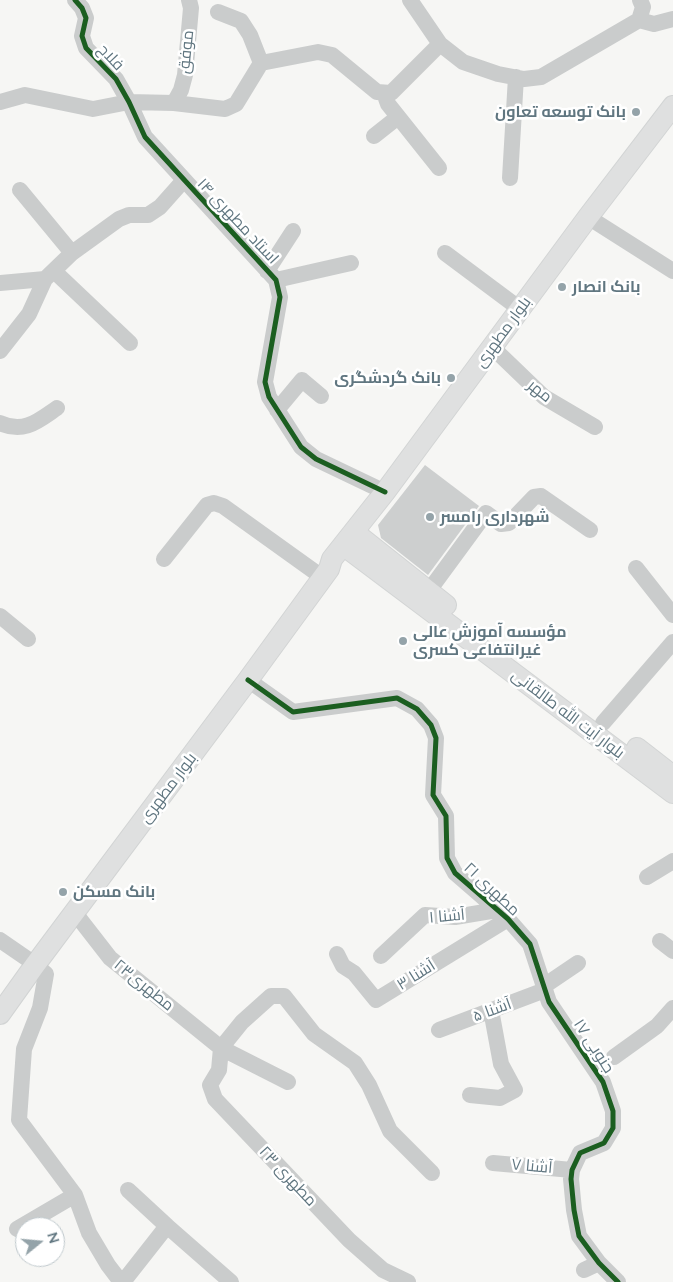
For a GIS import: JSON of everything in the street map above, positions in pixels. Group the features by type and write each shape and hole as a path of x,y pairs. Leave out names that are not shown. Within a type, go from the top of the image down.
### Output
{"main road":[{"name":"بلوار مطهری","path":"0,1014 32,962 295,608 329,569 343,545 385,492 588,217 673,106"},
{"name":"بلوار مطهری","path":"0,998 75,913 248,680 295,608 315,572 343,545"},
{"name":"بلوار آیت الله طالقانی","path":"343,545 428,592 603,723 672,786"},
{"name":"بلوار آیت الله طالقانی","path":"343,545 672,786"}],"street":[{"name":"فلاح","path":"75,0 82,8 86,18 82,36 86,48 116,80 129,102"},
{"name":"موفق","path":"174,103 181,90 185,74 191,8 189,0"},
{"path":"410,0 440,44 463,62 498,74 524,79 541,77 639,20 643,7 640,0"},
{"path":"218,12 241,21 250,34 261,64"},
{"path":"639,20 654,24 673,19"},
{"path":"0,102 25,95 93,109 129,102 174,103 225,109 236,104 261,64 318,52 332,55 377,92 391,93 440,44"},
{"path":"510,178 516,78"},
{"path":"384,93 388,104 438,168"},
{"name":"استاد مطهری ۱۴","path":"129,102 146,137 271,275 280,297 265,382 269,396 301,447 316,459 385,492"},
{"path":"374,136 398,117"},
{"path":"0,351 29,314 49,275 72,253 119,219 129,215 148,214 160,208 184,180"},
{"path":"20,190 72,253"},
{"path":"588,217 673,271"},
{"path":"271,275 294,231"},
{"path":"445,253 520,309"},
{"path":"271,275 351,263"},
{"path":"0,283 49,275 130,343"},
{"name":"مهر","path":"492,347 544,397 595,427"},
{"path":"277,410 302,380 321,396"},
{"path":"0,423 15,427 33,425 58,408"},
{"path":"428,592 486,513 501,524 509,523 534,497 541,496 590,530"},
{"path":"164,559 207,506 214,503 223,506 315,572"},
{"path":"636,568 673,615"},
{"path":"0,616 28,639"},
{"path":"603,723 673,642"},
{"name":"مطهری ۲۱","path":"248,680 293,712 397,698 417,709 431,725 436,738 433,795 446,816 447,858 455,873 503,914 530,944 546,993"},
{"path":"646,877 673,861"},
{"name":"مطهری۲۳","path":"75,913 110,958 222,1048 288,1082"},
{"name":"آشنا ۳","path":"337,954 343,966 354,973 376,1000 503,914"},
{"name":"آشنا ۱","path":"381,956 425,915 455,917 503,914"},
{"path":"0,940 46,974 40,1008 24,1049 19,1120 75,1196 89,1233 108,1265 122,1282 167,1226"},
{"path":"660,941 673,951"},
{"name":"آشنا ۵","path":"439,1030 491,1010 546,993 578,963"},
{"name":"جنوبی ۱۷","path":"546,993 603,1082 613,1111 613,1128 604,1144 580,1153 572,1170"},
{"path":"222,1048 242,1022 271,996 284,996 314,1034 355,1063 390,1131 432,1173"},
{"path":"614,1057 657,1026 673,1008"},
{"path":"470,1096 500,1098 514,1090 501,1064 491,1010"},
{"name":"مطهری ۲۳","path":"222,1048 219,1070 210,1085 215,1099 349,1240 383,1270 408,1282"},
{"name":"آشنا ۷","path":"492,1163 572,1170"},
{"path":"572,1170 574,1210 579,1236 592,1267 618,1282"},
{"path":"128,1190 231,1282"},
{"path":"37,1217 75,1196"}],"building":[{"name":"شهرداری رامسر","path":"425,465 479,506 428,575 381,538 378,525"}],"cycle path":[{"path":"75,0 82,8 86,18 82,36 86,48 116,79 145,137 276,280 280,297 265,382 269,397 301,447 316,459 385,492"},
{"path":"248,680 293,712 397,698 417,709 431,725 436,738 433,795 446,816 447,858 455,873 508,919 530,944 549,1002 603,1082 613,1111 613,1128 604,1143 580,1153 572,1170 571,1179 579,1236 599,1263 618,1282"}],"place":[{"name":"بانک توسعه تعاون","path":"636,112"},
{"name":"بانک انصار","path":"562,287"},
{"name":"بانک گردشگری","path":"451,378"},
{"name":"شهرداری رامسر","path":"430,517"},
{"name":"مؤسسه آموزش عالی غیرانتفاعی کسری","path":"403,641"},
{"name":"بانک مسکن","path":"63,892"}]}
